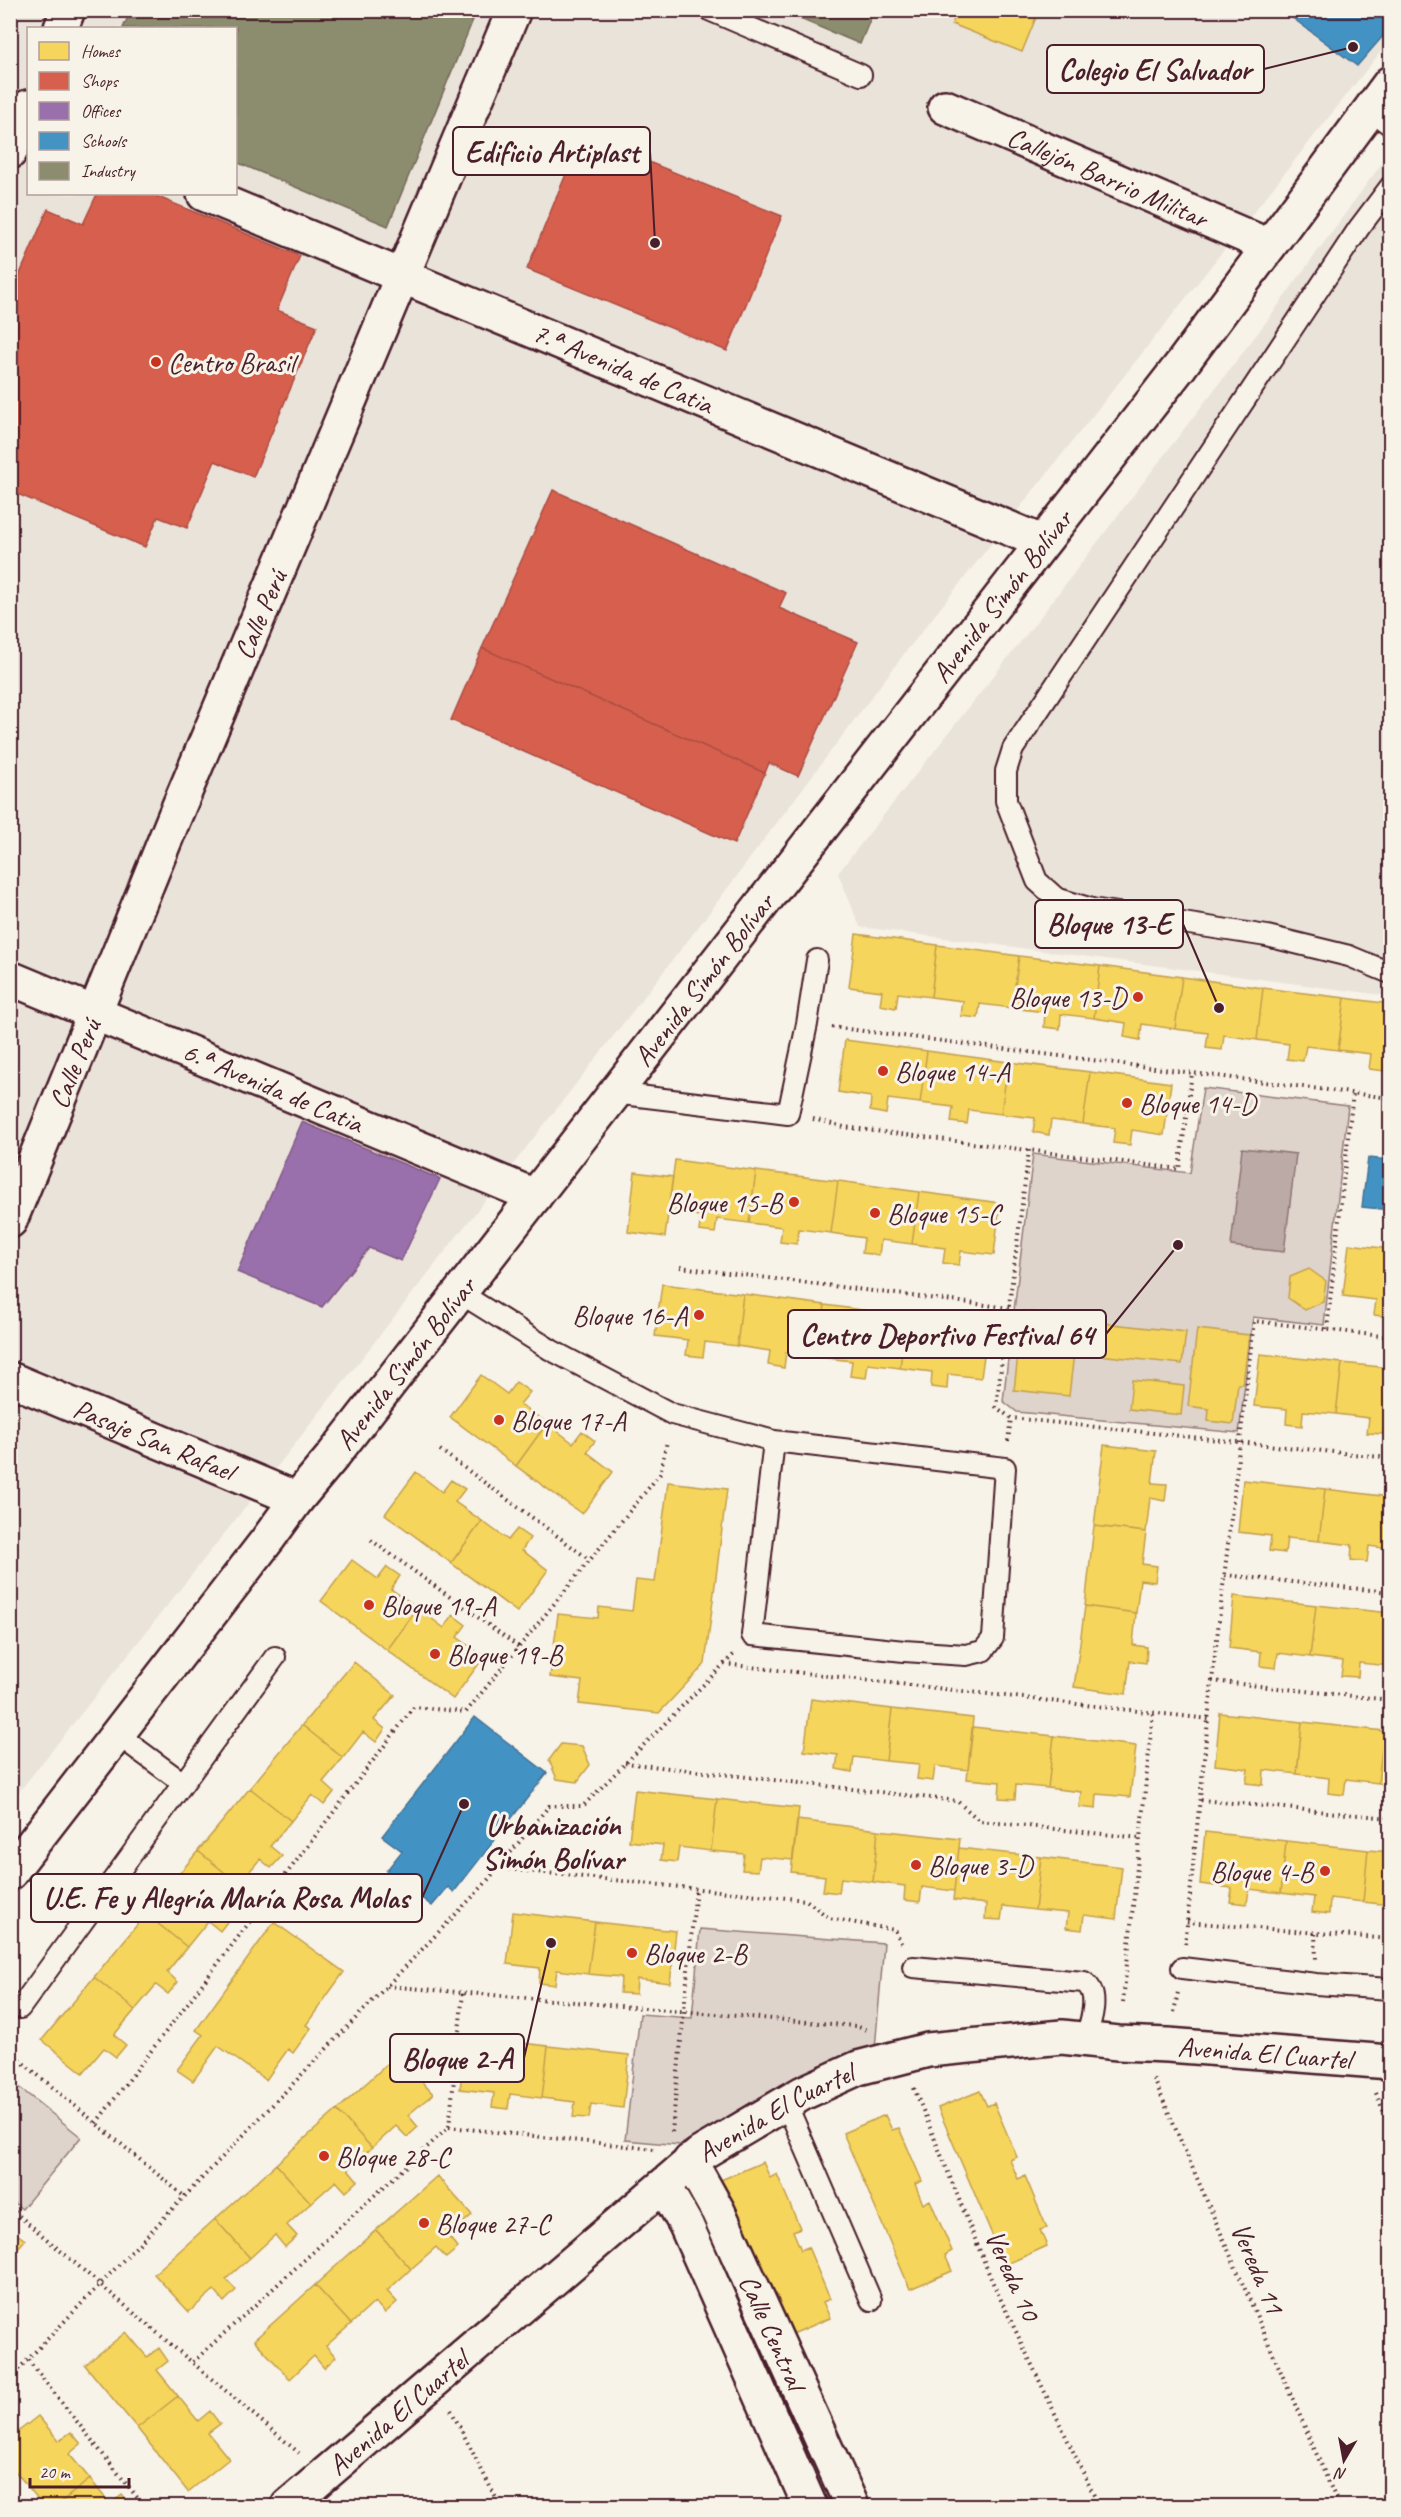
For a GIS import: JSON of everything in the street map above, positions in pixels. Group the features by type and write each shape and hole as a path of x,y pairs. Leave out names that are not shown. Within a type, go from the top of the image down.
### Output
{"street":[{"path":"61,27 68,10"},
{"name":"Calle Perú","path":"10,1221 94,1012 514,10"},
{"name":"Avenida Simón Bolívar","path":"17,1854 118,1735 297,1499 460,1293 1181,364 1269,246 1380,118 1390,83"},
{"name":"Callejón Barrio Militar","path":"945,107 1269,246"},
{"path":"10,152 23,115"},
{"name":"7.ª Avenida de Catia","path":"206,195 1042,543"},
{"name":"6.ª Avenida de Catia","path":"10,978 535,1196"},
{"name":"Pasaje San Rafael","path":"10,1379 297,1499"},
{"name":"Avenida El Cuartel","path":"288,2506 598,2239 664,2186 687,2155 858,2068 928,2050 1062,2037 1390,2062"},
{"name":"Calle Central","path":"687,2155 718,2211 852,2506"},
{"name":"Calle Central","path":"664,2186 686,2224 810,2506"}],"lane":[{"path":"709,10 861,75"},
{"path":"1390,187 1359,228 1019,739 1006,771 1006,801 1037,881 1056,898 1092,909 1267,936 1349,956 1390,974"},
{"path":"614,1093 788,1114 807,1024 817,960"},
{"path":"460,1293 551,1350 672,1414 774,1441 1005,1468 993,1638 982,1651 966,1655 904,1651 752,1635 774,1441"},
{"path":"20,2008 275,1657"},
{"path":"118,1735 183,1783"},
{"path":"913,1967 1084,1982 1090,1986 1092,1993 1092,2019 1085,2039"},
{"path":"1182,1968 1316,1984 1390,1989"},
{"path":"786,2103 872,2300"}],"path":[{"path":"807,1024 1390,1098"},
{"path":"788,1114 844,1126 1179,1169 1192,1073"},
{"path":"1327,1329 1353,1093"},
{"path":"1029,1150 996,1407 1011,1418 1390,1458"},
{"path":"680,1267 1009,1308"},
{"path":"1142,2044 1182,1968 1212,1681 1254,1321 1390,1337"},
{"path":"96,2123 414,1707 466,1712 660,1474 672,1414"},
{"path":"440,1450 590,1560"},
{"path":"371,1540 519,1647"},
{"path":"1225,1575 1390,1592"},
{"path":"10,2378 387,1986 497,1868 549,1806 583,1806 752,1635"},
{"path":"723,1664 1209,1719"},
{"path":"1212,1681 1390,1700"},
{"path":"1142,2044 1140,1838 1153,1713"},
{"path":"625,1763 957,1801 980,1821 1140,1838"},
{"path":"1201,1800 1390,1818"},
{"path":"497,1868 806,1900 829,1918 895,1930 913,1967"},
{"path":"449,2127 687,2155 684,2013 696,1888"},
{"path":"1187,1922 1390,1939"},
{"path":"387,1986 855,2026 873,2032 901,2056"},
{"path":"193,2362 449,2127 463,1993"},
{"name":"Vereda 11","path":"1142,2044 1340,2506"},
{"path":"10,2052 185,2197"},
{"name":"Vereda 10","path":"901,2056 992,2281 1099,2506"},
{"path":"10,2208 324,2475"},
{"path":"28,2360 144,2506"},
{"path":"435,2379 500,2506"}],"shaded area":[{"path":"11,11 1390,11 1390,40 904,654 696,930 259,1490 11,1802"},
{"path":"1390,152 1390,996 860,927 838,873 1041,616 1266,322"},
{"path":"1203,1088 1348,1106 1324,1325 1253,1317 1239,1433 1017,1412 1003,1401 1033,1154 1190,1173"},
{"path":"1242,1148 1296,1154 1284,1252 1231,1246"},
{"path":"700,1929 884,1943 875,2049 805,2075 680,2145 625,2140 640,2014 692,2018"},
{"path":"10,2080 81,2137 22,2209 11,2200"}],"building: Homes":[{"path":"958,10 1039,10 1022,52 952,24"},
{"path":"856,934 937,945 931,997 898,993 896,1008 880,1005 882,991 849,987"},
{"path":"937,945 1019,956 1012,1008 980,1004 978,1018 961,1016 963,1001 931,997"},
{"path":"1019,956 1100,966 1094,1018 1061,1014 1060,1029 1044,1027 1045,1012 1012,1008"},
{"name":"Bloque 13-D","path":"1100,966 1182,977 1175,1029 1142,1024 1140,1040 1124,1037 1126,1023 1094,1018"},
{"path":"1182,977 1263,988 1257,1040 1224,1035 1222,1050 1206,1048 1208,1033 1175,1029"},
{"path":"1263,988 1345,998 1338,1050 1306,1046 1303,1061 1287,1059 1289,1044 1257,1040"},
{"path":"1345,998 1390,1004 1390,1057 1387,1057 1385,1071 1369,1069 1371,1054 1338,1050"},
{"name":"Bloque 14-A","path":"845,1040 927,1051 920,1103 888,1099 886,1114 870,1111 871,1097 838,1092"},
{"path":"927,1051 1008,1062 1001,1114 969,1110 967,1124 951,1122 953,1107 920,1103"},
{"path":"1008,1062 1090,1072 1083,1124 1051,1120 1049,1135 1033,1132 1035,1118 1001,1114"},
{"name":"Bloque 14-D","path":"1090,1072 1171,1083 1164,1135 1132,1130 1130,1145 1113,1143 1115,1128 1083,1124"},
{"path":"675,1160 756,1171 749,1223 717,1219 715,1233 699,1231 701,1216 668,1212"},
{"name":"Bloque 15-B","path":"756,1171 838,1181 831,1233 799,1229 797,1244 780,1242 782,1227 749,1223"},
{"path":"635,1172 673,1177 665,1237 628,1232"},
{"name":"Bloque 15-C","path":"838,1181 919,1192 912,1244 881,1240 879,1255 862,1253 864,1238 831,1233"},
{"path":"919,1192 1000,1203 994,1255 961,1251 959,1265 943,1263 945,1248 912,1244"},
{"path":"1349,1244 1390,1249 1390,1317 1374,1315 1376,1300 1343,1296"},
{"path":"1309,1269 1326,1281 1323,1302 1305,1310 1288,1298 1290,1277"},
{"name":"Bloque 16-A","path":"662,1284 743,1294 737,1346 705,1342 703,1357 686,1355 688,1340 655,1336"},
{"path":"743,1294 825,1305 818,1357 786,1352 784,1368 768,1365 770,1351 737,1346"},
{"path":"825,1305 906,1316 900,1368 868,1364 866,1378 850,1376 852,1361 818,1357"},
{"path":"1023,1311 1078,1318 1069,1396 1014,1390"},
{"path":"906,1316 988,1326 981,1378 948,1374 947,1389 931,1387 932,1372 900,1368"},
{"path":"1084,1321 1186,1332 1182,1364 1080,1353"},
{"path":"1197,1329 1249,1335 1243,1384 1238,1384 1233,1424 1208,1421 1209,1409 1188,1406"},
{"path":"1260,1354 1342,1363 1336,1414 1303,1411 1302,1426 1286,1424 1287,1409 1254,1406"},
{"path":"1342,1363 1390,1368 1390,1421 1385,1420 1383,1434 1367,1433 1369,1418 1336,1414"},
{"name":"Bloque 17-A","path":"481,1375 507,1394 516,1382 530,1392 520,1404 547,1423 516,1466 450,1417"},
{"path":"1132,1380 1184,1386 1181,1415 1129,1409"},
{"path":"547,1423 573,1443 582,1431 595,1441 587,1452 613,1472 582,1514 516,1466"},
{"path":"1104,1445 1156,1451 1152,1483 1167,1484 1165,1501 1150,1498 1146,1532 1094,1526"},
{"path":"416,1472 442,1492 451,1480 465,1489 455,1502 482,1521 451,1563 385,1514"},
{"path":"1243,1480 1325,1489 1319,1541 1287,1538 1285,1553 1269,1551 1271,1536 1238,1532"},
{"path":"668,1482 727,1489 705,1664 659,1713 579,1704 582,1681 550,1677 558,1614 598,1618 599,1607 632,1611 636,1580 655,1582"},
{"path":"1325,1489 1390,1497 1390,1549 1369,1546 1367,1562 1351,1560 1352,1545 1319,1541"},
{"path":"482,1521 508,1540 517,1529 530,1538 522,1550 548,1570 517,1612 451,1563"},
{"path":"1094,1526 1146,1532 1142,1564 1157,1566 1155,1582 1140,1580 1136,1613 1085,1606"},
{"name":"Bloque 19-A","path":"352,1560 378,1579 387,1567 400,1576 391,1589 418,1608 387,1650 321,1601"},
{"path":"1234,1596 1316,1605 1310,1657 1278,1653 1276,1668 1260,1666 1261,1652 1229,1648"},
{"path":"1316,1605 1390,1613 1390,1666 1359,1663 1358,1677 1341,1676 1343,1661 1310,1657"},
{"path":"1085,1606 1136,1613 1133,1645 1147,1647 1146,1663 1130,1661 1126,1694 1074,1687"},
{"name":"Bloque 19-B","path":"418,1608 444,1628 453,1615 466,1625 457,1637 484,1657 453,1699 387,1650"},
{"path":"354,1662 395,1695 374,1720 385,1729 376,1742 363,1732 343,1758 302,1725"},
{"path":"811,1699 892,1709 886,1761 854,1757 852,1772 836,1769 838,1755 804,1751"},
{"path":"892,1709 973,1718 968,1770 935,1766 933,1781 917,1779 919,1764 886,1761"},
{"path":"1220,1713 1302,1722 1297,1774 1264,1770 1263,1785 1246,1783 1248,1769 1215,1765"},
{"path":"1302,1722 1384,1731 1378,1783 1346,1779 1344,1795 1328,1793 1329,1778 1297,1774"},
{"path":"302,1725 343,1758 323,1782 334,1792 324,1805 312,1795 291,1821 250,1788"},
{"path":"973,1727 1054,1736 1048,1788 1016,1785 1015,1799 999,1798 1000,1782 967,1779"},
{"path":"1384,1731 1390,1732 1390,1785 1378,1783"},
{"path":"1054,1736 1136,1746 1130,1797 1097,1794 1096,1809 1079,1807 1081,1792 1048,1788"},
{"path":"561,1744 582,1746 590,1765 577,1782 557,1779 549,1760"},
{"path":"250,1788 291,1821 270,1846 282,1856 271,1868 260,1859 239,1884 198,1851"},
{"path":"635,1790 717,1799 711,1851 679,1847 677,1862 661,1860 663,1845 629,1841"},
{"path":"717,1799 799,1808 793,1860 760,1857 758,1871 742,1870 744,1854 711,1851"},
{"path":"797,1820 878,1830 873,1882 841,1878 839,1893 823,1891 825,1876 791,1872"},
{"name":"Bloque 3-D","path":"878,1830 960,1839 954,1891 922,1887 920,1902 904,1900 905,1886 873,1882"},
{"path":"1205,1832 1286,1841 1281,1893 1249,1889 1247,1904 1230,1902 1232,1888 1200,1884"},
{"name":"Bloque 4-B","path":"1286,1841 1368,1850 1363,1902 1330,1898 1329,1914 1312,1912 1314,1897 1281,1893"},
{"path":"959,1848 1041,1857 1035,1910 1003,1906 1001,1920 985,1919 986,1904 953,1900"},
{"path":"1368,1850 1390,1852 1390,1905 1363,1902"},
{"path":"198,1851 239,1884 219,1909 230,1918 220,1931 208,1921 187,1947 146,1914"},
{"path":"1041,1857 1122,1867 1116,1919 1084,1915 1082,1930 1066,1928 1068,1913 1035,1910"},
{"path":"513,1912 595,1922 588,1974 557,1970 555,1985 539,1983 540,1968 507,1964"},
{"path":"146,1914 187,1947 167,1972 178,1982 168,1994 156,1985 135,2010 94,1977"},
{"path":"274,1922 344,1972 306,2025 311,2028 293,2053 288,2049 266,2080 218,2046 193,2081 177,2070 203,2035 196,2030"},
{"name":"Bloque 2-B","path":"595,1922 676,1931 670,1983 637,1979 636,1994 620,1993 621,1977 588,1974"},
{"path":"94,1977 135,2010 114,2035 126,2045 116,2057 104,2048 83,2073 42,2040"},
{"path":"466,2037 548,2046 542,2098 510,2094 508,2109 492,2107 494,2093 460,2089"},
{"path":"548,2046 629,2055 623,2108 591,2104 589,2118 573,2117 575,2102 542,2098"},
{"path":"397,2055 433,2094 408,2115 418,2127 407,2137 396,2126 372,2148 337,2110"},
{"path":"980,2091 987,2106 994,2103 1017,2157 1010,2160 1018,2179 1025,2176 1047,2228 1040,2230 1047,2246 1005,2265 938,2108"},
{"name":"Bloque 28-C","path":"337,2110 372,2148 348,2169 358,2181 346,2192 336,2181 311,2203 276,2164"},
{"path":"885,2115 892,2130 899,2128 922,2181 915,2184 923,2204 930,2200 952,2251 945,2255 952,2271 910,2289 843,2133"},
{"path":"763,2162 770,2178 777,2174 800,2228 793,2231 801,2250 808,2247 830,2299 823,2302 830,2318 788,2336 721,2180"},
{"path":"276,2164 311,2203 287,2225 297,2236 285,2247 275,2235 250,2258 215,2219"},
{"name":"Bloque 27-C","path":"437,2176 472,2215 448,2236 458,2248 446,2258 436,2247 411,2269 376,2230"},
{"path":"215,2219 250,2258 226,2279 236,2290 224,2302 214,2290 189,2312 154,2274"},
{"path":"10,2229 25,2240 10,2258"},
{"path":"376,2230 411,2269 387,2291 397,2302 385,2313 375,2302 351,2324 315,2285"},
{"path":"315,2285 351,2324 326,2346 336,2357 324,2368 314,2356 290,2379 254,2340"},
{"path":"126,2332 147,2357 159,2348 168,2361 157,2370 178,2396 137,2428 85,2365"},
{"path":"178,2396 198,2421 210,2411 220,2424 208,2433 229,2459 188,2492 137,2428"},
{"path":"38,2416 59,2441 71,2432 81,2444 69,2454 90,2479 56,2506 44,2506 10,2465 10,2438"},
{"path":"90,2479 110,2504 122,2495 131,2506 56,2506"}],"building: Shops":[{"path":"582,135 782,216 727,351 527,269"},
{"name":"Centro Brasil","path":"97,195 153,195 300,256 277,310 317,326 253,477 215,461 187,528 158,517 145,547 10,491 10,474 17,458 10,455 10,297 48,209 83,224"},
{"path":"553,490 786,593 779,608 858,642 798,776 769,763 765,773 482,648"},
{"path":"482,648 765,773 734,844 451,720"}],"building: Offices":[{"path":"302,1122 440,1179 401,1261 369,1248 322,1307 237,1272"}],"building: Schools":[{"path":"1282,10 1386,10 1390,14 1390,28 1357,66"},
{"path":"1368,1158 1390,1160 1390,1210 1362,1207"},
{"path":"475,1717 547,1773 454,1892 448,1887 432,1906 386,1871 402,1851 382,1836"}],"building: Industry":[{"path":"131,10 477,10 388,226 237,162 237,27 123,27"},
{"path":"795,10 874,10 860,44 793,16"}],"place":[{"name":"Colegio El Salvador","path":"1353,47"},
{"name":"Edificio Artiplast","path":"655,243"},
{"name":"Centro Brasil","path":"156,362"},
{"name":"Bloque 13-D","path":"1138,997"},
{"name":"Bloque 13-E","path":"1219,1008"},
{"name":"Bloque 14-A","path":"883,1071"},
{"name":"Bloque 14-D","path":"1127,1103"},
{"name":"Bloque 15-B","path":"794,1202"},
{"name":"Bloque 15-C","path":"875,1213"},
{"name":"Centro Deportivo Festival 64","path":"1178,1245"},
{"name":"Bloque 16-A","path":"699,1315"},
{"name":"Bloque 17-A","path":"499,1420"},
{"name":"Bloque 19-A","path":"369,1605"},
{"name":"Bloque 19-B","path":"435,1654"},
{"name":"U.E. Fe y Alegría María Rosa Molas","path":"464,1804"},
{"name":"Bloque 3-D","path":"916,1865"},
{"name":"Bloque 4-B","path":"1325,1871"},
{"name":"Bloque 2-A","path":"551,1943"},
{"name":"Bloque 2-B","path":"632,1953"},
{"name":"Bloque 28-C","path":"324,2156"},
{"name":"Bloque 27-C","path":"424,2223"}],"district":[{"name":"Urbanización Simón Bolívar","path":"553,1842"}]}
